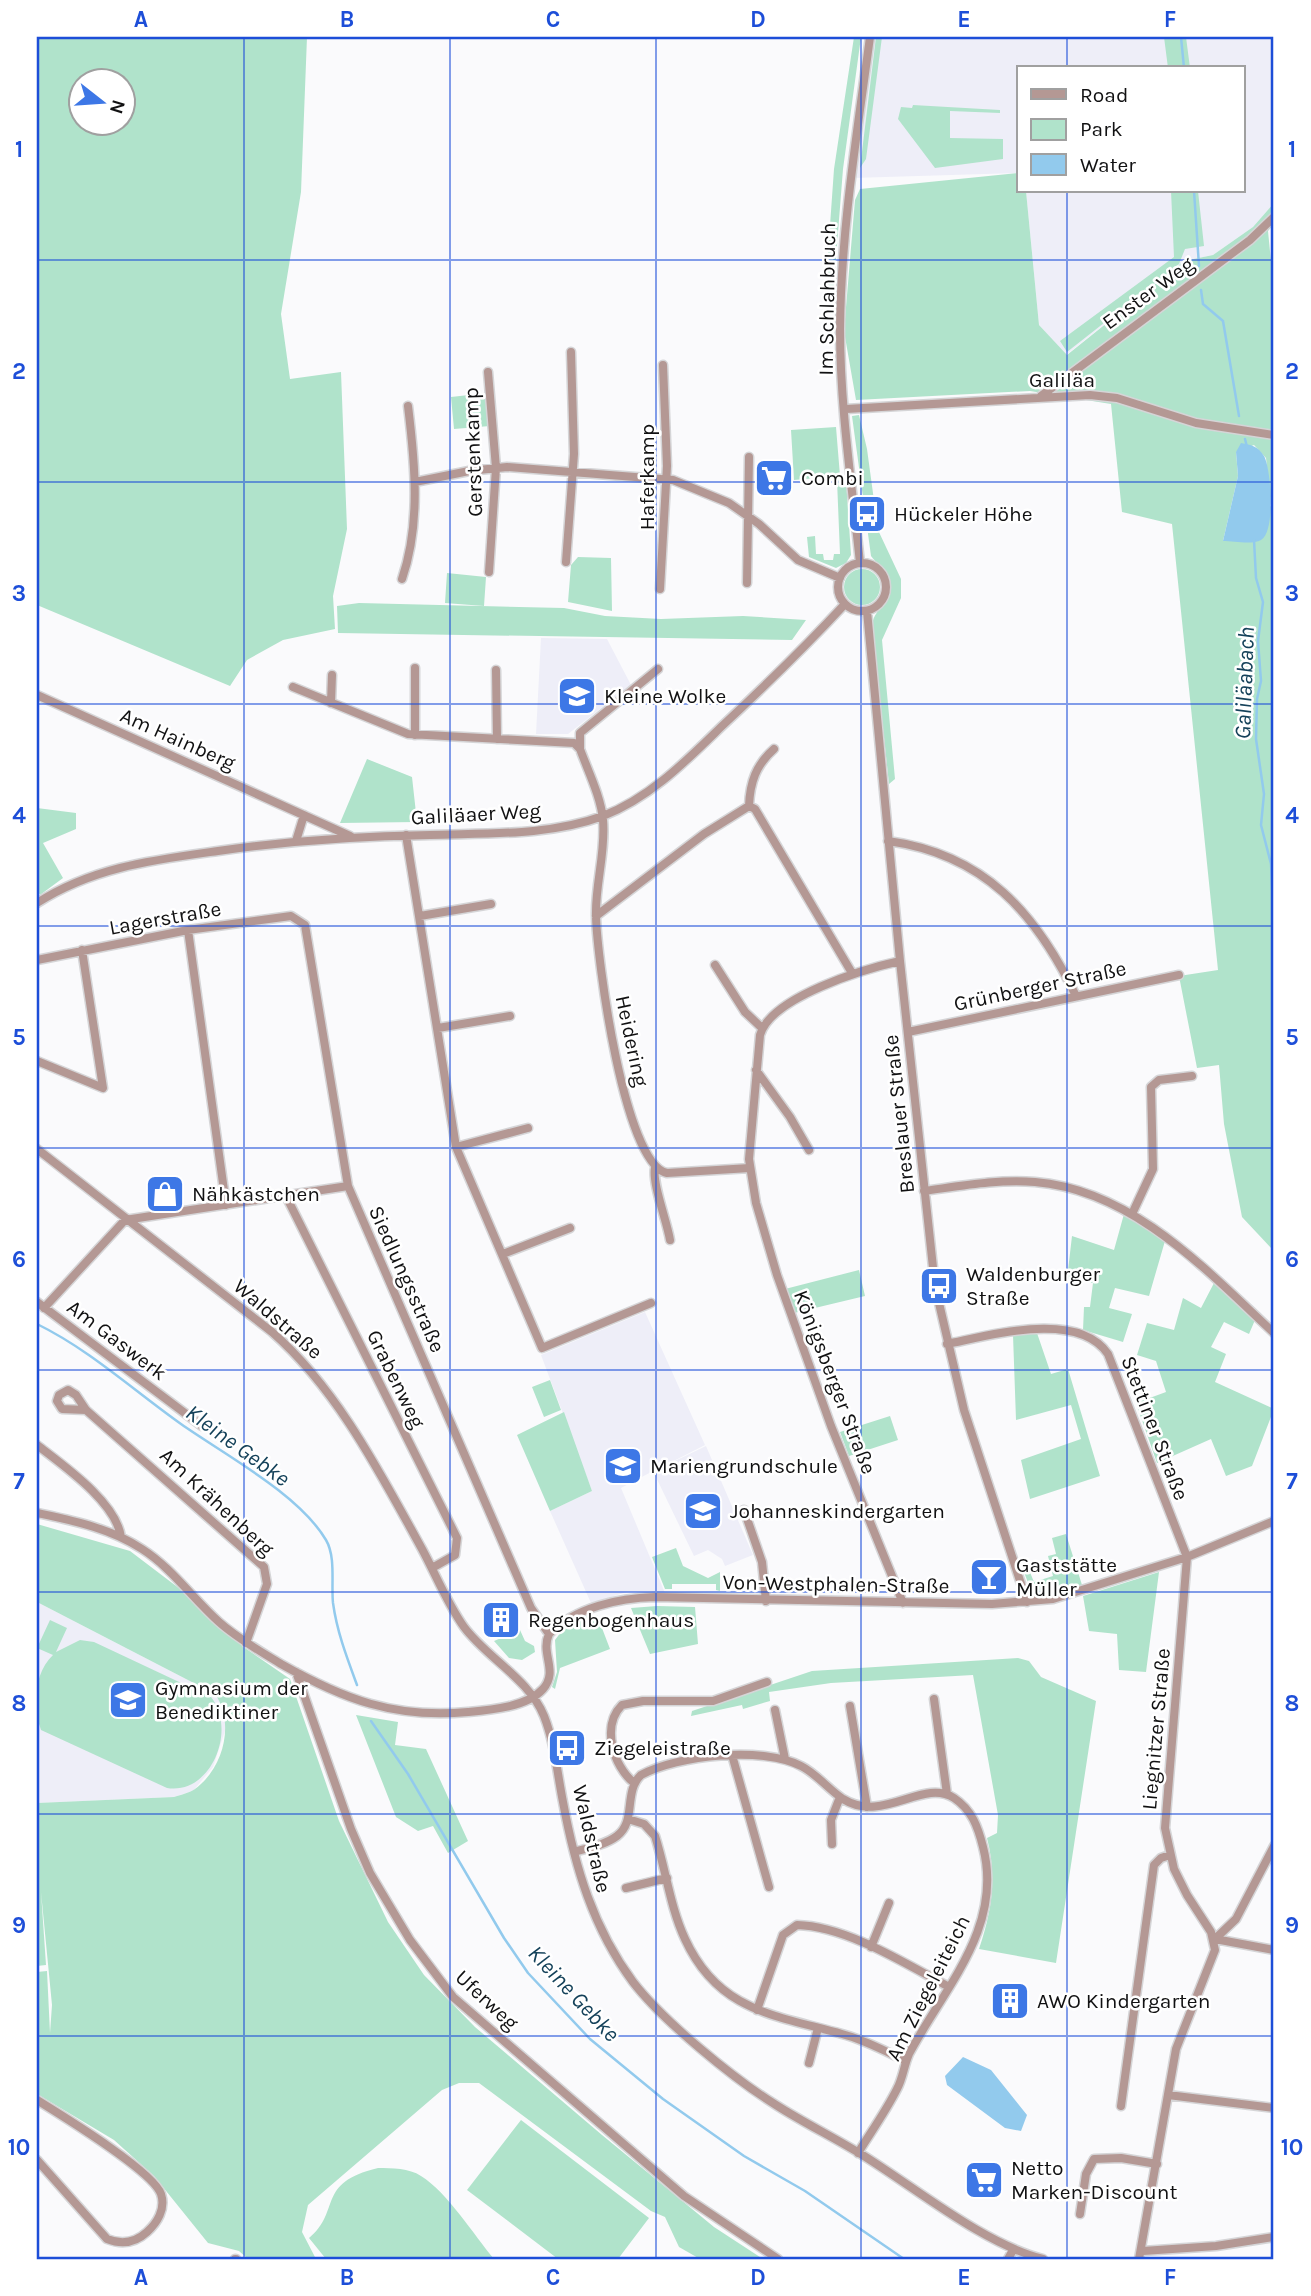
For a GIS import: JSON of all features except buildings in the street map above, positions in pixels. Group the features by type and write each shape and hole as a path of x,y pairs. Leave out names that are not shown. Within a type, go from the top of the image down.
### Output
{"street":[{"name":"Im Schlahbruch","path":"860,563 840,340 843,253 850,177 870,37"},
{"name":"Enster Weg","path":"1041,396 1250,240 1274,217"},
{"path":"566,562 573,471 571,352"},
{"name":"Haferkamp","path":"660,589 666,479 663,365"},
{"name":"Gerstenkamp","path":"488,372 496,468 489,572"},
{"name":"Galiläa","path":"846,409 1090,395 1117,398 1196,423 1274,435"},
{"path":"401,579 410,541 415,482 408,406"},
{"path":"747,583 749,457"},
{"path":"415,482 496,468 666,479 707,492 750,516 798,560 840,579"},
{"path":"860,563 876,567 886,581 886,592 881,602 867,611 855,610 845,604 839,592 840,579 848,568 860,563"},
{"name":"Galiläaer Weg","path":"37,903 80,879 116,866 296,841 549,829 603,816 644,794 675,770 797,657 845,604"},
{"name":"Breslauer Straße","path":"867,611 888,842 935,1286 947,1344 984,1475 1027,1602"},
{"path":"415,668 415,736"},
{"path":"580,749 580,733 658,669"},
{"path":"496,670 497,739"},
{"path":"331,703 332,675"},
{"path":"293,687 415,736 571,741 580,749"},
{"name":"Am Hainberg","path":"37,695 352,837"},
{"name":"Heidering","path":"580,749 603,816 604,835 596,916 600,971 615,1059 625,1096 655,1168 655,1182 670,1240"},
{"path":"750,806 754,776 761,762 774,749"},
{"path":"596,916 704,834 750,806"},
{"path":"750,806 755,809 852,973"},
{"path":"296,841 304,815"},
{"path":"406,835 456,1147 542,1348 652,1303"},
{"path":"888,842 908,844 956,860 998,889 1033,921 1044,935 1076,996"},
{"path":"420,915 491,904"},
{"name":"Lagerstraße","path":"37,960 188,930 291,916 299,919"},
{"name":"Siedlungsstraße","path":"299,919 308,931 348,1185 531,1608 549,1634"},
{"path":"188,930 226,1205"},
{"path":"37,1060 103,1088 82,950"},
{"path":"655,1168 667,1173 750,1168 762,1028 779,1010 852,973 900,961"},
{"path":"715,965 745,1012 762,1028"},
{"name":"Grünberger Straße","path":"908,1032 1179,975"},
{"path":"438,1028 510,1016"},
{"path":"757,1070 809,1150"},
{"path":"1132,1214 1153,1170 1151,1087 1159,1080 1192,1076"},
{"path":"456,1147 527,1128"},
{"name":"Waldstraße","path":"37,1149 263,1325 305,1363 389,1490 466,1629 533,1698 542,1712 555,1750 574,1852 594,1916 625,1971 646,1997 768,2100 1013,2250 1043,2259"},
{"name":"Königsberger Straße","path":"750,1168 758,1210 796,1330 903,1603"},
{"path":"924,1191 994,1182 1038,1182 1105,1201 1132,1214 1189,1255 1274,1333"},
{"path":"125,1220 348,1185"},
{"name":"Grabenweg","path":"285,1194 379,1388 458,1542 456,1555 432,1568"},
{"name":"Am Gaswerk","path":"125,1220 41,1305 202,1426"},
{"path":"503,1254 570,1228"},
{"name":"Stettiner Straße","path":"947,1344 1039,1329 1076,1331 1100,1341 1108,1354 1187,1556"},
{"name":"Am Krähenberg","path":"86,1409 264,1567 267,1584 246,1643"},
{"path":"37,1445 94,1494 118,1523 121,1537"},
{"path":"744,1510 762,1562 766,1601"},
{"path":"37,1513 93,1526 121,1537 154,1558 214,1617 246,1643 350,1699 418,1713 481,1711 533,1698 550,1677 551,1667 545,1648 549,1634"},
{"name":"Von-Westphalen-Straße","path":"549,1634 559,1625 585,1611 622,1600 656,1597 903,1603 1027,1602 1071,1595 1187,1556 1274,1521"},
{"name":"Liegnitzer Straße","path":"1187,1556 1180,1678 1165,1808 1170,1855 1186,1895 1215,1939"},
{"name":"Uferweg","path":"296,1672 351,1829 370,1873 410,1940 453,1997 684,2196 778,2259"},
{"path":"634,1783 620,1768 613,1742 611,1721 621,1705 634,1701 713,1701 767,1682"},
{"path":"574,1852 611,1840 622,1831 628,1819 634,1783 650,1770 732,1755 755,1753 785,1759 804,1767 840,1797 867,1807 888,1806 932,1793 947,1794 947,1776 934,1699"},
{"path":"850,1706 867,1807"},
{"path":"775,1710 785,1759"},
{"path":"732,1755 769,1887"},
{"name":"Am Ziegeleiteich","path":"858,2153 897,2091 906,2061 965,1962 984,1919 988,1872 978,1829 971,1812 947,1794"},
{"path":"832,1844 831,1820 840,1797"},
{"path":"628,1819 644,1824 652,1831 681,1929 701,1967 729,1995 757,2010 868,2043 906,2061"},
{"path":"1274,1846 1236,1919 1215,1939 1212,1963 1178,2042 1141,2255 1274,2237"},
{"path":"1121,2106 1154,1865 1161,1858 1170,1855"},
{"path":"626,1888 667,1878"},
{"path":"871,1947 889,1903"},
{"path":"757,2010 781,1941 790,1928 797,1925 813,1927 871,1947 949,1987"},
{"path":"1215,1939 1274,1951"},
{"path":"809,2063 818,2028"},
{"path":"1168,2095 1274,2108"},
{"path":"37,2100 111,2149 154,2185 162,2202 158,2219 133,2241 123,2243 107,2239 37,2160"},
{"path":"1080,2214 1086,2174 1094,2159 1121,2158 1157,2164"},
{"path":"1008,2259 1013,2250"}],"shaded area":[{"path":"870,37 1274,37 1274,203 1253,227 1213,255 1184,261 1066,355 1039,325 1026,192 1244,192 1244,66 1017,66 1017,173 852,178"},
{"name":"Kleine Wolke","path":"541,638 607,639 631,685 568,734 536,734"},
{"name":"Mariengrundschule","path":"645,1312 705,1445 654,1471 706,1446 753,1555 725,1566 722,1559 708,1550 694,1556 653,1471 621,1488 665,1593 627,1592 591,1603 550,1511 592,1491 541,1355"},
{"name":"Gymnasium der Benediktiner","path":"37,1602 215,1694 225,1707 227,1725 213,1767 193,1791 174,1797 37,1803"}],"green space":[{"path":"37,37 307,37 301,192 281,314 290,379 341,372 347,529 333,596 335,629 283,640 247,660 230,686 37,605"},
{"path":"854,37 861,37 843,169 832,309 824,310 834,169"},
{"path":"876,37 882,37 866,159 860,168"},
{"path":"1164,37 1186,37 1190,66 1168,66"},
{"path":"913,105 1000,110 1000,113 950,111 950,138 1003,139 1003,159 935,168 898,119 901,107 912,108"},
{"path":"1017,173 1017,192 1026,192 1039,325 1067,355 1184,261 1213,255 1253,227 1274,203 1274,224 1268,231 1274,292 1274,1251 1242,1217 1224,1124 1219,1065 1197,1068 1179,976 1218,970 1172,524 1122,512 1111,404 1030,391 856,400 844,331 855,200 860,189","holes":["1254,445 1266,458 1271,506 1223,541 1238,476 1236,452"]},
{"path":"1171,192 1198,192 1204,246 1185,249 1179,264 1067,352 1060,341 1174,257"},
{"path":"487,393 490,426 454,429 451,397"},
{"path":"859,415 867,449 878,530 901,579 901,598 882,640 895,779 889,784 872,626 891,589 885,572 871,556 852,416"},
{"path":"836,427 840,476 794,480 791,430"},
{"path":"846,479 851,555 846,563 836,568 809,557 807,537 815,536 816,554 823,554 824,560 833,560 834,554 840,554 837,480"},
{"path":"578,557 611,558 612,611 568,602 571,565"},
{"path":"862,569 875,574 880,587 875,600 862,605 849,600 844,587 849,574"},
{"path":"447,573 486,577 484,606 445,603"},
{"path":"359,603 564,608 605,616 661,619 743,616 806,620 792,640 338,633 337,606"},
{"path":"367,759 412,777 417,822 340,823"},
{"path":"37,808 76,813 76,829 43,843 63,878 40,895 37,890"},
{"path":"1124,1214 1165,1241 1149,1296 1115,1288 1109,1308 1132,1314 1123,1342 1083,1330 1084,1307 1090,1307 1093,1283 1067,1279 1072,1236 1114,1250"},
{"path":"859,1270 865,1296 794,1313 785,1289"},
{"path":"1214,1283 1255,1320 1249,1334 1224,1322 1211,1347 1226,1354 1215,1382 1274,1409 1252,1466 1226,1476 1211,1439 1157,1463 1136,1403 1166,1392 1156,1361 1137,1355 1147,1323 1174,1330 1183,1298 1201,1308"},
{"path":"1037,1333 1051,1374 1068,1369 1100,1476 1030,1499 1021,1460 1081,1439 1071,1405 1016,1420 1013,1335"},
{"path":"550,1380 561,1410 544,1417 532,1387"},
{"path":"564,1412 592,1491 550,1511 517,1435"},
{"path":"890,1416 898,1440 849,1456 840,1432"},
{"path":"37,1524 130,1551 184,1592 245,1648 290,1679 339,1821 388,1922 424,1975 475,2027 602,2135 714,2227 763,2259 700,2259 679,2247 665,2217 651,2211 479,2083 459,2083 442,2090 308,2205 302,2232 316,2259 248,2259 239,2251 208,2243 154,2176 114,2140 37,2094 37,1972 47,1971 50,2033 52,2005 41,1892 46,1965 37,1966 37,1803 174,1797 187,1793 205,1780 213,1769 219,1757 225,1731 221,1705 215,1694 37,1602"},
{"path":"1066,1534 1082,1585 1032,1593 1022,1567 1027,1565 1034,1582 1053,1576 1048,1556 1056,1554 1052,1538"},
{"path":"676,1548 683,1566 708,1578 720,1572 720,1591 716,1590 716,1584 672,1584 672,1589 665,1589 652,1557"},
{"path":"1159,1572 1146,1672 1119,1670 1117,1634 1089,1631 1083,1596"},
{"path":"695,1607 698,1644 650,1654 631,1608"},
{"path":"589,1615 592,1618 597,1615 610,1649 560,1668 555,1689 552,1687 557,1672 555,1640 564,1628"},
{"name":"Gymnasium der Benediktiner","path":"50,1620 67,1628 56,1652 80,1640 94,1642 211,1697 218,1710 221,1726 216,1757 208,1771 197,1781 183,1787 167,1788 41,1730 36,1711 36,1690 42,1671 53,1655 37,1648"},
{"path":"520,1630 525,1641 534,1646 535,1652 522,1660 509,1658 494,1641"},
{"path":"1018,1658 1029,1661 1041,1677 1096,1701 1056,1963 979,1949 992,1894 992,1866 987,1838 997,1833 998,1815 973,1675 831,1683 769,1692 770,1701 743,1709 742,1705 691,1716 692,1711 812,1671"},
{"path":"356,1715 398,1722 395,1745 426,1749 468,1841 448,1853 433,1826 418,1831 396,1817"},
{"path":"521,2120 649,2218 618,2259 558,2259 467,2190"},
{"path":"378,2168 411,2171 431,2183 494,2259 326,2259 309,2238 319,2228 332,2198 345,2181"}],"water":[{"path":"1241,443 1254,446 1262,453 1269,473 1269,525 1266,535 1253,542 1223,541 1238,476 1236,452"},
{"path":"963,2057 991,2070 1027,2115 1021,2131 1005,2128 947,2085 945,2076"}],"waterway":[{"name":"Galiläabach","path":"1181,37 1184,66"},
{"name":"Galiläabach","path":"1194,192 1199,266"},
{"name":"Galiläabach","path":"1201,290 1203,304 1223,321 1239,416"},
{"name":"Galiläabach","path":"1245,439 1247,447"},
{"name":"Galiläabach","path":"1254,540 1256,578 1263,602 1258,641 1261,681 1257,699 1256,739 1264,794 1261,825 1271,864 1274,928"},
{"name":"Kleine Gebke","path":"37,1324 93,1358 181,1424 260,1476 314,1523 329,1547 335,1614 357,1685"},
{"name":"Kleine Gebke","path":"371,1721 408,1774 504,1938 528,1973 590,2039 663,2099 744,2156 805,2191 904,2259"}],"place":[{"name":"Combi","path":"774,478"},
{"name":"Hückeler Höhe","path":"867,514"},
{"name":"Kleine Wolke","path":"577,696"},
{"name":"Nähkästchen","path":"165,1194"},
{"name":"Waldenburger Straße","path":"939,1286"},
{"name":"Mariengrundschule","path":"623,1466"},
{"name":"Johanneskindergarten","path":"703,1511"},
{"name":"Gaststätte Müller","path":"989,1577"},
{"name":"Regenbogenhaus","path":"501,1620"},
{"name":"Gymnasium der Benediktiner","path":"128,1700"},
{"name":"Ziegeleistraße","path":"567,1748"},
{"name":"AWO Kindergarten","path":"1010,2001"},
{"name":"Netto Marken-Discount","path":"984,2180"}]}
